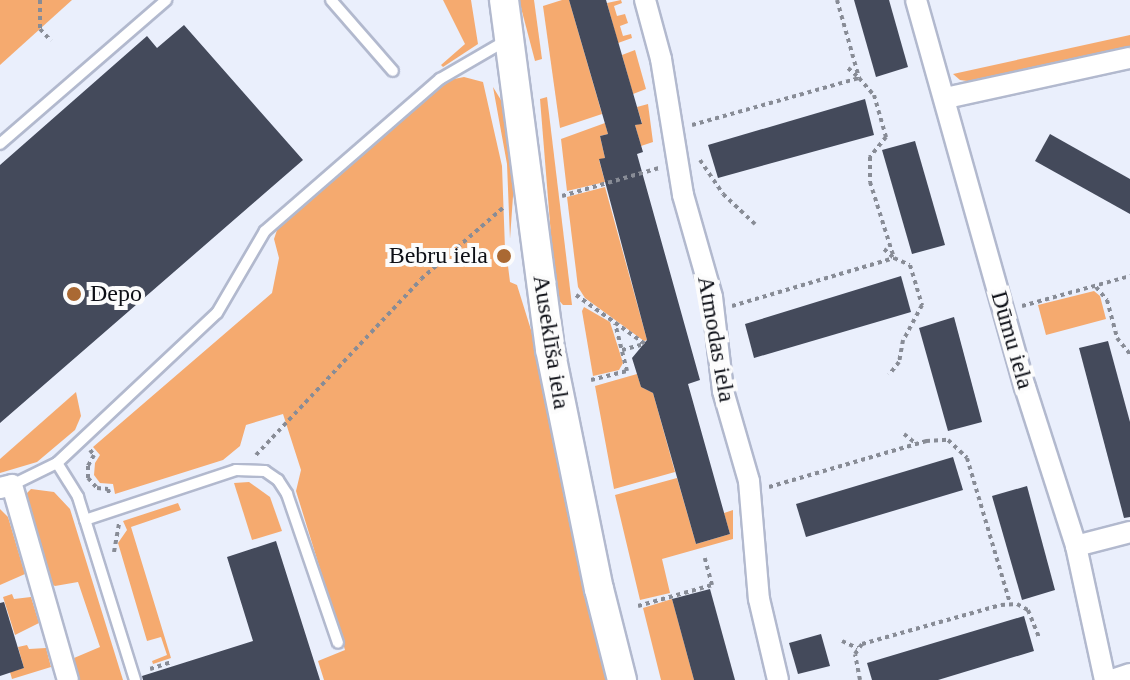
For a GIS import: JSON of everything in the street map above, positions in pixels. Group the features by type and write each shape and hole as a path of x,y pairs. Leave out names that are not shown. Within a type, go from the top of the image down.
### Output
{"street":[{"name":"Auseklīša iela","path":"504,0 550,349 599,589 622,680"},
{"name":"Atmodas iela","path":"645,0 661,59 680,179 712,297 723,391 749,481 759,599 778,680"},
{"name":"Dūmu iela","path":"916,0 1001,299 1076,546 1105,680"},
{"path":"946,98 1130,58"},
{"path":"6,486 68,680"},
{"path":"1076,546 1130,532"},
{"path":"1112,680 1130,674"}],"lane":[{"path":"0,144 166,0"},
{"path":"331,0 393,71"},
{"path":"6,486 57,463 217,313 265,231 440,79 508,39"},
{"path":"57,463 74,488 135,680"},
{"path":"85,520 243,469 258,469 272,475 287,494 338,643"}],"path":[{"path":"40,0 40,29 51,41"},
{"path":"831,9 837,0"},
{"path":"837,0 859,78"},
{"path":"848,68 874,95 886,137 870,157 867,193"},
{"path":"688,131 696,123 859,78"},
{"path":"695,154 723,194 755,224"},
{"path":"562,196 659,168"},
{"path":"870,182 894,258"},
{"path":"243,469 421,279 505,206"},
{"path":"884,249 894,258 910,265 922,311 903,340 899,362 889,375"},
{"path":"715,324 727,320 729,309 737,303 894,258"},
{"path":"1001,299 1021,306 1130,276"},
{"path":"1095,286 1107,300 1117,338 1130,354"},
{"path":"576,295 645,344 622,350"},
{"path":"591,380 627,371 615,323"},
{"path":"904,434 915,443"},
{"path":"751,514 766,510 765,494 774,483 941,438 962,450 1010,603"},
{"path":"82,440 94,455 87,473 90,484 108,489 121,528 113,542 117,564"},
{"path":"638,606 712,585 705,558"},
{"path":"842,641 857,648 1010,603 1028,610 1039,637"},
{"path":"857,648 854,660 860,680"},
{"path":"145,654 153,680"},
{"path":"150,669 172,662"}],"shaded area":[{"path":"0,0 72,0 0,65"},
{"path":"443,0 471,0 478,44 443,67 441,65 465,44"},
{"path":"519,0 534,0 542,59 535,61"},
{"path":"569,0 602,114 560,128 543,6"},
{"path":"621,0 622,3 614,6 617,16 625,14 628,23 620,26 623,36 631,34 632,38 618,43 607,3"},
{"path":"1130,35 1130,48 975,82 960,80 953,74"},
{"path":"635,50 646,89 633,94 622,55"},
{"path":"464,77 483,82 502,166 505,249 499,251 501,267 508,266 510,282 517,285 536,346 586,600 607,680 324,680 318,661 345,650 296,491 301,470 283,414 246,425 240,446 223,460 115,494 113,484 100,483 94,475 95,463 100,455 93,447 272,293 279,258 274,239 278,227 444,81"},
{"path":"493,87 504,105 514,182 510,239 507,164"},
{"path":"547,97 572,305 563,305 556,297 540,99"},
{"path":"648,104 653,142 641,146 635,125 642,123 637,107"},
{"path":"605,123 608,134 600,136 605,158 599,160 605,182 567,191 561,139"},
{"path":"605,187 647,340 644,341 585,298 578,287 567,197"},
{"path":"1094,291 1100,296 1106,319 1046,335 1038,305"},
{"path":"584,307 610,322 623,363 619,370 593,376 582,311"},
{"path":"637,374 641,387 653,393 675,472 614,489 595,386"},
{"path":"76,392 81,416 75,430 37,462 0,473 0,459"},
{"path":"677,478 696,544 730,534 724,513 733,510 733,539 662,559 670,593 640,600 615,495"},
{"path":"249,482 270,497 282,531 252,540 234,483"},
{"path":"31,489 54,492 70,509 123,680 75,680 74,658 100,647 78,582 55,586 50,583 25,495"},
{"path":"178,503 181,510 131,527 171,658 153,664 152,661 167,655 161,637 147,641 118,543 127,530 123,521"},
{"path":"0,509 8,517 25,574 0,585"},
{"path":"12,594 14,599 31,597 39,623 15,635 3,597"},
{"path":"672,599 694,680 661,680 643,608"},
{"path":"27,645 29,649 46,648 51,667 12,679 10,672 24,668 18,647"}],"building":[{"path":"569,0 606,0 642,124 635,125 643,152 637,154 700,380 688,384 730,534 696,544 653,393 641,387 632,358 647,340 599,159 605,158 600,136 608,134"},
{"path":"854,0 889,0 908,67 876,77"},
{"name":"Depo","path":"184,25 303,160 0,423 0,165 147,36 157,48"},
{"path":"865,99 874,135 718,178 708,145"},
{"path":"1050,134 1130,179 1130,214 1035,161"},
{"path":"915,141 945,245 912,254 882,150"},
{"path":"901,276 911,312 754,358 745,324"},
{"path":"954,317 982,422 948,431 919,328"},
{"path":"1108,341 1130,422 1130,517 1124,518 1079,348"},
{"path":"953,457 963,490 806,537 796,504"},
{"path":"1027,486 1055,590 1022,600 992,496"},
{"path":"276,541 320,680 143,680 142,676 253,641 227,557"},
{"path":"710,589 735,680 694,680 672,599"},
{"path":"4,602 24,668 0,676 0,603"},
{"path":"1024,616 1034,651 938,680 872,680 867,663"},
{"path":"821,634 830,666 798,674 789,643"}],"place":[{"name":"Bebru iela","path":"504,256"},
{"name":"Depo","path":"74,294"}]}
